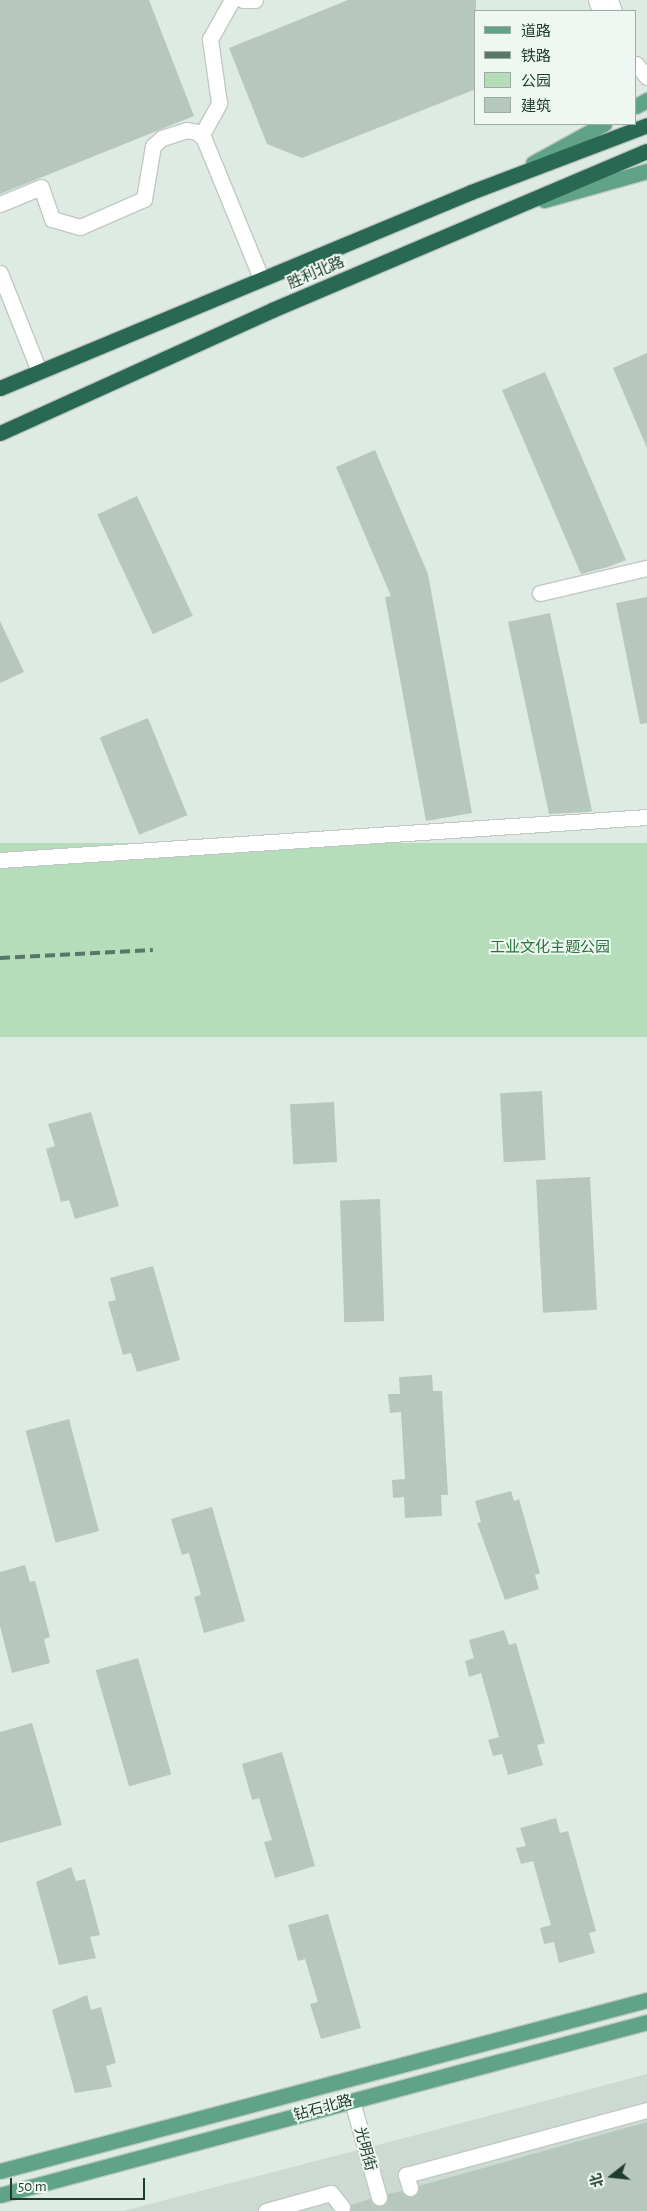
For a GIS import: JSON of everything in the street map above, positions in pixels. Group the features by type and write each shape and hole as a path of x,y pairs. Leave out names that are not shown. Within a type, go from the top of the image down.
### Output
{"highway":[{"name":"胜利北路","path":"0,388 261,278 506,178 647,125"},
{"name":"胜利北路","path":"0,433 647,151"}],"main road":[{"path":"506,178 602,125"},
{"path":"516,208 647,171"},
{"name":"钻石北路","path":"0,2171 647,2000"},
{"name":"钻石北路","path":"0,2195 647,2022"}],"street":[{"path":"200,136 219,103 210,39 232,0"},
{"path":"243,0 255,0"},
{"path":"637,65 647,77"},
{"path":"0,204 41,187 52,219 80,227 144,199 154,146 162,138 186,130 200,136 261,278"},
{"path":"0,273 38,371"},
{"path":"540,593 647,568"},
{"path":"0,860 647,817"},
{"name":"光明街","path":"352,2100 379,2197"},
{"path":"410,2188 406,2175 647,2110"},
{"path":"266,2211 331,2193 342,2207"}],"shaded area":[{"path":"647,2074 647,2211 123,2211 393,2141"}],"green space":[{"name":"工业文化主题公园","path":"0,843 647,843 647,1037 0,1037"}],"building":[{"path":"0,0 149,0 194,116 0,194"},
{"path":"348,0 476,0 476,10 474,10 474,90 302,158 267,144 229,48"},
{"path":"647,353 647,448 613,368"},
{"path":"545,372 626,560 581,574 502,390"},
{"path":"375,450 428,574 472,813 426,821 385,597 391,596 336,467"},
{"path":"137,496 193,616 153,634 97,515"},
{"path":"647,597 647,723 640,724 616,603"},
{"path":"550,613 592,811 587,812 549,814 508,622"},
{"path":"0,621 24,672 0,683"},
{"path":"148,718 187,815 139,835 100,737"},
{"path":"542,1091 546,1160 504,1162 500,1093"},
{"path":"334,1102 337,1162 293,1164 290,1104"},
{"path":"91,1112 119,1206 75,1219 69,1200 61,1202 46,1149 55,1146 48,1124"},
{"path":"590,1177 597,1310 543,1313 536,1180"},
{"path":"380,1199 384,1321 344,1322 340,1200"},
{"path":"153,1266 180,1360 137,1372 131,1353 123,1355 108,1302 116,1300 110,1278"},
{"path":"432,1375 433,1391 442,1391 448,1495 441,1495 442,1516 405,1518 404,1497 393,1498 392,1480 405,1479 401,1412 390,1413 388,1394 400,1394 399,1377"},
{"path":"69,1419 99,1531 56,1543 26,1431"},
{"path":"511,1491 514,1501 519,1499 540,1573 535,1575 539,1589 505,1600 477,1523 481,1522 475,1501"},
{"path":"212,1507 245,1621 204,1633 194,1597 201,1595 189,1553 182,1555 171,1519"},
{"path":"25,1565 30,1582 35,1581 50,1637 44,1639 50,1663 12,1673 0,1626 0,1572"},
{"path":"504,1630 509,1645 516,1643 545,1743 537,1745 543,1765 508,1775 502,1754 493,1756 488,1740 499,1737 481,1673 469,1677 465,1661 474,1658 469,1640"},
{"path":"138,1658 171,1774 129,1786 96,1670"},
{"path":"32,1723 62,1825 0,1843 0,1732"},
{"path":"282,1752 315,1866 275,1878 264,1842 272,1840 259,1798 252,1800 242,1764"},
{"path":"556,1818 560,1833 568,1831 596,1931 589,1933 595,1953 559,1963 554,1942 544,1944 540,1928 551,1925 533,1861 521,1864 516,1848 526,1846 520,1828"},
{"path":"71,1867 76,1881 85,1879 100,1935 90,1937 96,1958 59,1965 36,1882"},
{"path":"328,1914 361,2028 321,2039 310,2004 318,2002 305,1959 298,1961 288,1925"},
{"path":"87,1995 91,2010 101,2007 116,2063 106,2066 112,2087 75,2093 52,2010"},
{"path":"647,2122 647,2211 350,2211 351,2205 370,2199 381,2206 388,2194 401,2191 412,2197 419,2186"}],"tunnel":[{"path":"410,2188 416,2211"},
{"path":"379,2197 383,2211"}],"railway":[{"path":"0,958 153,950"}]}
